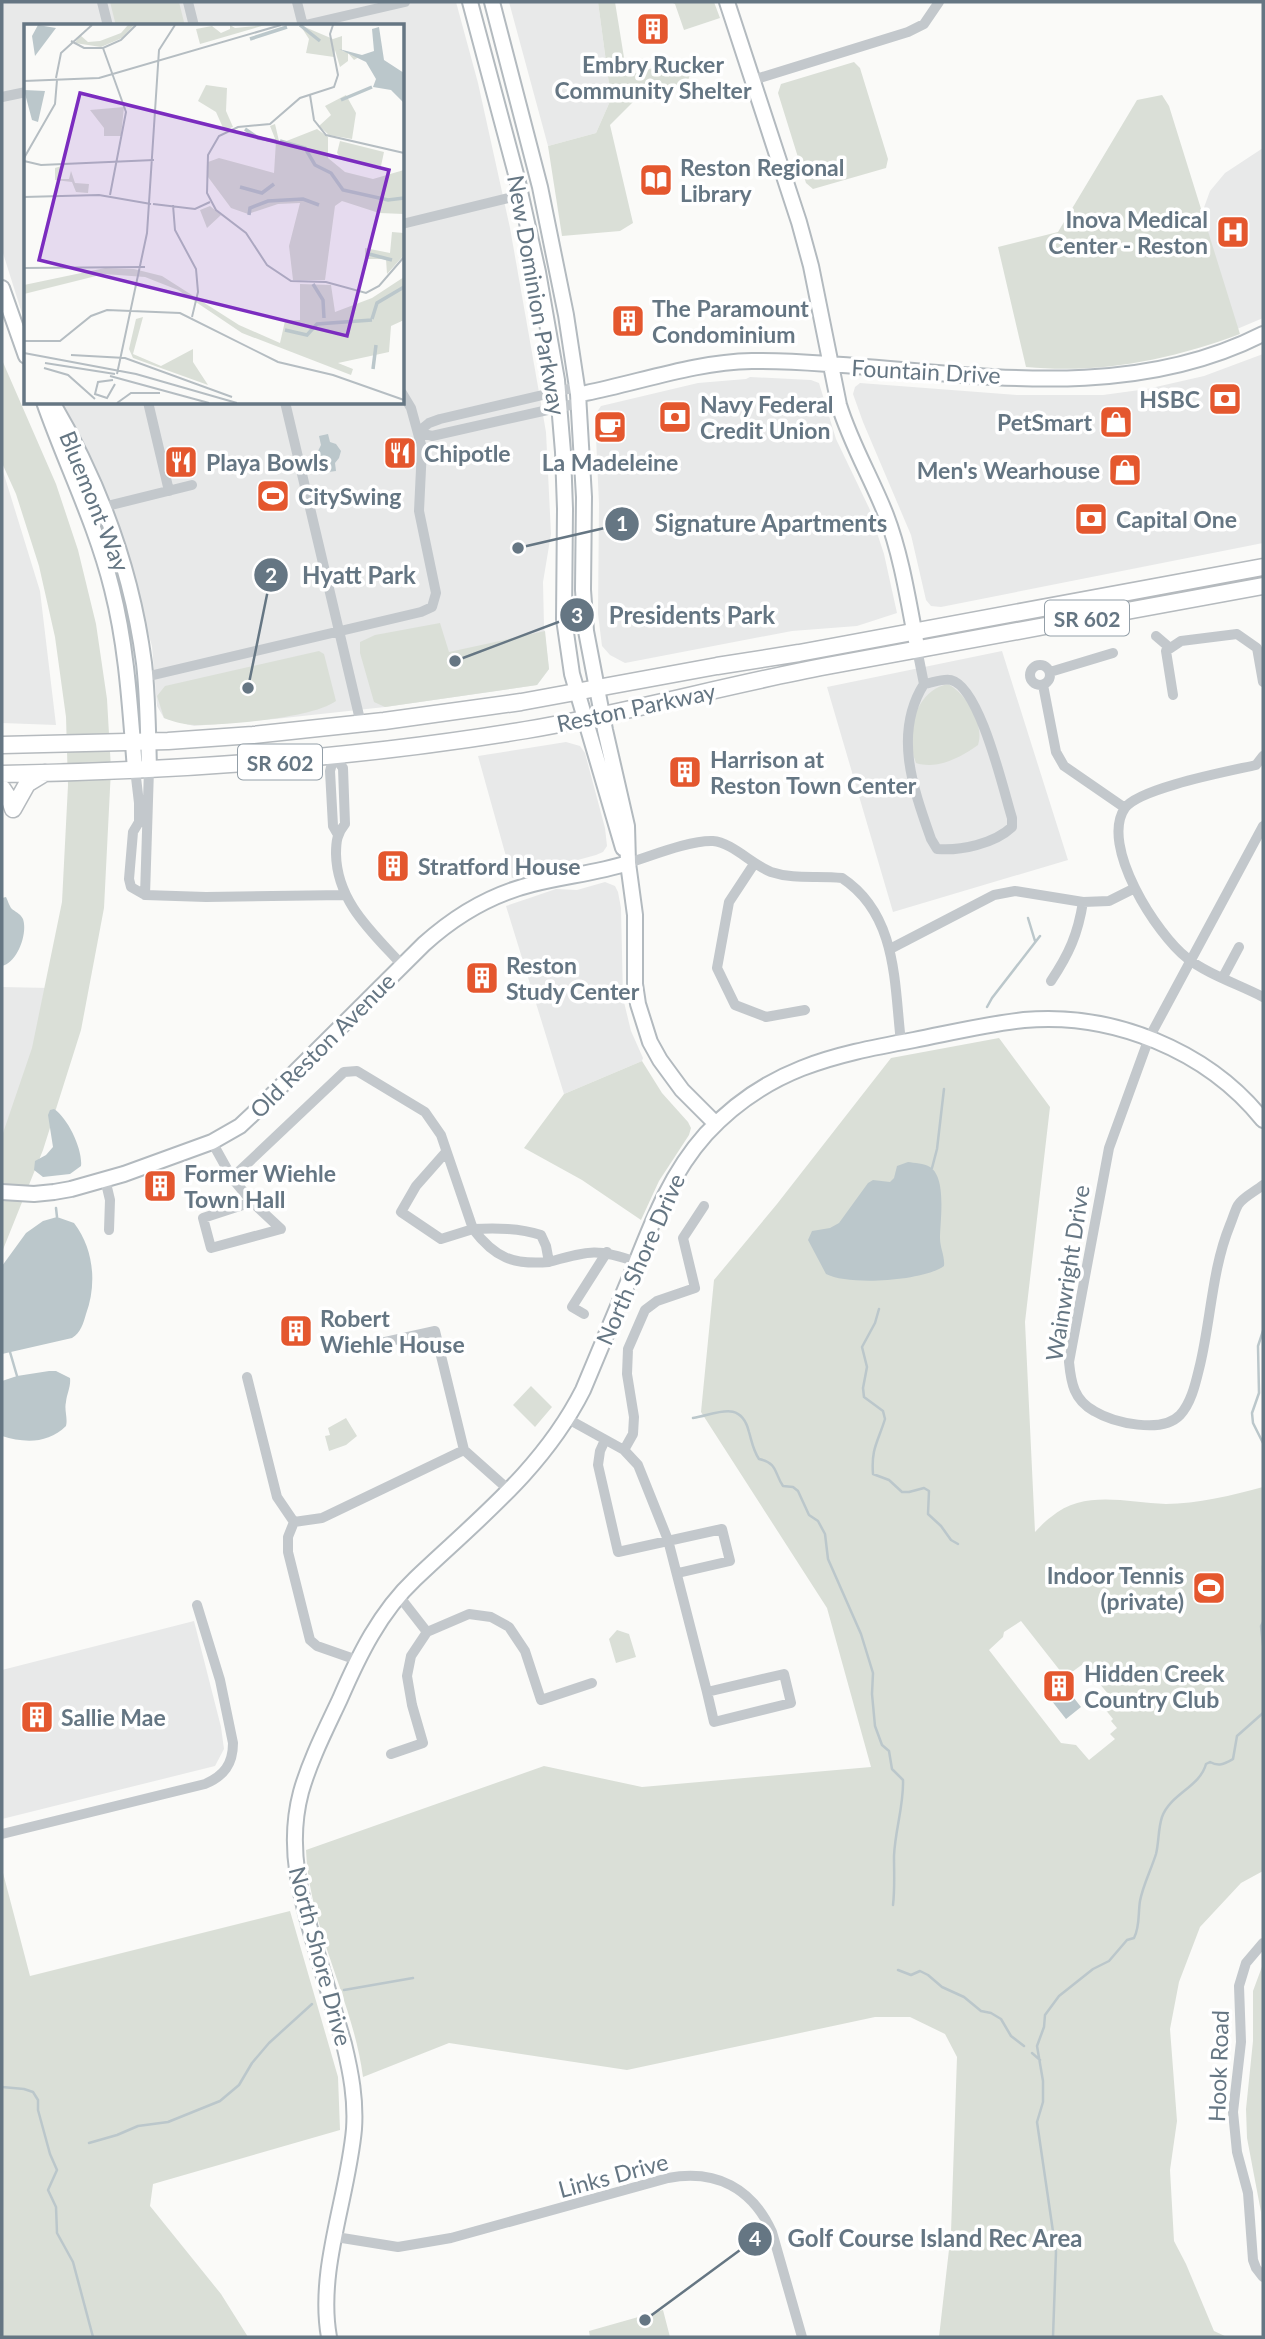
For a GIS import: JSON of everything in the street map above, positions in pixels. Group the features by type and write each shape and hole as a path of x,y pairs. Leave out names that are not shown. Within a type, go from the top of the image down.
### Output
{"main road":[{"name":"Reston Parkway","path":"2,745 140,742 253,735 360,724 521,702 1263,567"},
{"name":"Reston Parkway","path":"2,774 219,766 334,756 436,743 584,719 778,675 1263,586"},
{"path":"2,788 13,809 27,784 51,772"}],"street":[{"path":"102,2 108,24"},
{"path":"188,2 194,24"},
{"path":"297,2 302,24"},
{"path":"311,24 405,2"},
{"name":"New Dominion Parkway","path":"470,2 499,102 521,195 538,272 558,391 565,509 564,619 576,691 628,863"},
{"name":"New Dominion Parkway","path":"492,2 540,187 580,394 586,631 596,688 625,813 628,863"},
{"path":"727,2 799,222 846,427 893,535 924,684 914,700 907,727 907,754 931,839 937,849 954,850 1003,836 1012,827 1012,818 981,715 964,686 949,679 924,684"},
{"path":"753,80 908,32 924,24 939,2"},
{"path":"2,97 24,92"},
{"path":"404,224 521,195"},
{"path":"2,288 19,318 24,345"},
{"name":"Fountain Drive","path":"418,432 432,436 559,407 580,394 724,362 754,361 1050,379 1105,377 1179,365 1211,356 1263,334"},
{"name":"Fountain Drive","path":"418,432 429,423 440,419 558,391 580,394"},
{"path":"145,677 421,612 432,607 436,597 419,511 423,454 411,408 404,396"},
{"name":"Bluemont Way","path":"45,404 89,513 112,587 127,661 142,769"},
{"name":"Bluemont Way","path":"53,404 103,507 128,580 140,636 145,677 140,742"},
{"path":"148,404 169,491"},
{"path":"285,404 360,724"},
{"path":"89,513 103,507 192,485"},
{"path":"1173,695 1166,651 1181,641 1237,634 1257,648 1263,682"},
{"path":"1156,636 1170,648"},
{"path":"1050,672 1113,653"},
{"path":"1043,685 1030,677 1033,667 1043,665 1050,672"},
{"path":"1043,685 1050,677 1050,672"},
{"path":"1043,685 1056,752 1064,766 1125,808"},
{"path":"334,756 330,771 333,826 337,833 337,866 345,895 360,918 402,965"},
{"path":"1263,756 1256,765 1146,793 1125,808 1117,832 1123,862 1135,887 1171,943 1191,961 1263,997"},
{"path":"142,769 139,822 133,832 129,879 131,887 145,895 345,895"},
{"path":"142,769 145,895"},
{"name":"Wainwright Drive","path":"1263,826 1149,1038 1109,1148 1069,1362 1070,1380 1078,1399 1092,1410 1125,1422 1147,1425 1167,1423 1181,1415 1194,1390 1219,1258 1228,1230 1239,1203 1263,1185"},
{"path":"716,1124 670,1076 643,1024 635,984 635,915 628,863 714,841 773,873 793,877 842,878 872,910 890,948 901,1042"},
{"name":"Old Reston Avenue","path":"2,1192 53,1192 105,1179 226,1135 248,1119 424,943 452,921 494,898 532,884 628,863"},
{"path":"754,864 729,902 717,968 735,1005 766,1017 805,1010"},
{"path":"890,948 994,895 1015,891 1083,902 1109,901 1135,887"},
{"path":"1051,981 1079,928 1083,902"},
{"path":"1223,977 1239,947"},
{"name":"North Shore Drive","path":"329,2337 327,2291 352,2143 353,2088 344,2044 299,1888 294,1858 294,1836 300,1794 307,1772 357,1660 377,1626 399,1596 543,1454 568,1419 583,1390 662,1200 688,1156 716,1124 754,1092 799,1068 901,1042 1000,1023 1051,1019 1102,1024 1149,1038 1186,1055 1242,1097 1263,1120"},
{"path":"232,1178 344,1072 358,1070 425,1112 441,1135 473,1229 486,1247 505,1258 527,1264 549,1262 581,1253 607,1252 636,1262"},
{"path":"212,1142 232,1178 252,1202 281,1229 211,1248 203,1218 252,1202"},
{"path":"446,1152 416,1186 401,1212 441,1239 473,1229 497,1228 526,1230 541,1235 547,1246 549,1262"},
{"path":"105,1179 110,1200 109,1230"},
{"path":"624,1450 633,1434 634,1417 627,1374 628,1349 645,1310 657,1301 695,1288 683,1238 704,1206"},
{"path":"583,1314 572,1307 607,1252"},
{"path":"358,1348 435,1331 464,1450 509,1490"},
{"path":"247,1377 277,1497 294,1522"},
{"path":"568,1419 624,1450 638,1465 678,1573 714,1722 791,1703 784,1674 707,1692"},
{"path":"605,1440 597,1465 618,1552 722,1529 730,1561 678,1573"},
{"path":"294,1522 322,1518 464,1450"},
{"path":"294,1522 288,1537 288,1552 310,1640 317,1646 357,1660"},
{"path":"399,1596 427,1632"},
{"path":"2,1834 205,1784 226,1770 233,1753 233,1743 220,1680 197,1605"},
{"path":"391,1754 423,1743 407,1676 411,1656 427,1632 469,1614 491,1617 509,1628 525,1651 541,1700 592,1683"},
{"name":"Hook Road","path":"1263,1943 1246,1963 1239,1986 1241,2042 1233,2112 1237,2152 1248,2193 1253,2260 1263,2277"},
{"name":"Links Drive","path":"336,2237 389,2246 415,2245 451,2238 668,2178 696,2175 711,2178 724,2182 748,2197 766,2219 802,2337"}],"shaded area":[{"path":"2,2 456,2 478,83 510,228 546,432 551,534 543,582 549,669 537,685 385,707 275,719 194,726 164,718 157,706 152,646 117,530 59,404 404,404 404,24 24,24 24,320 2,250"},
{"path":"110,2 179,2 184,24 116,24"},
{"path":"509,2 598,2 611,99 596,133 548,146"},
{"path":"598,2 615,2 627,76 659,66 664,76 692,70 686,85 638,97 610,125 633,223 620,231 562,236 548,146 596,133 611,99"},
{"path":"671,2 714,2 720,18 684,30 675,4"},
{"path":"854,62 860,68 888,159 886,168 813,189 806,183 778,93 781,84"},
{"path":"1162,95 1169,106 1240,334 1188,351 1135,363 1054,369 1026,367 998,247 1058,232 1137,100"},
{"name":"Inova Medical Center - Reston","path":"1263,148 1263,318 1230,332 1203,250 1202,213 1210,191 1225,173"},
{"path":"1263,354 1263,543 941,607 931,606 926,600 911,535 853,394 860,383 1017,395 1103,395 1147,389 1204,376"},
{"path":"2,360 56,484 78,550 96,624 107,699 111,769 104,908 81,1030 43,1150 2,1252 2,1136 32,1048 62,902 68,785 66,717 55,637 39,566 16,494 2,463"},
{"path":"750,377 811,380 819,383 836,439 870,510 884,554 897,613 857,626 792,631 625,663 610,655 602,646 598,614 599,504 595,415 601,406 698,383"},
{"path":"328,434 330,442 336,444 341,451 335,463 336,471 328,472 326,464 315,457 321,445 319,436"},
{"path":"2,468 40,591 56,725 2,723"},
{"path":"440,623 449,652 545,631 549,669 537,685 385,707 374,702 360,653 360,642 375,635"},
{"path":"319,651 324,654 336,701 325,707 290,716 228,724 192,725 164,718 157,696 165,686"},
{"path":"1002,651 1068,860 893,912 827,687"},
{"path":"948,684 972,710 979,728 978,745 941,764 916,763 912,740 915,716 927,695"},
{"path":"566,742 580,746 585,753 605,828 607,846 603,852 596,855 512,878 478,756"},
{"path":"605,882 615,886 618,892 621,908 623,998 631,1031 643,1058 642,1061 564,1094 506,906 556,889 577,890"},
{"path":"6,897 11,908 23,919 24,932 17,954 2,966 2,898"},
{"path":"2,987 50,988 25,1088 2,1147"},
{"name":"Hidden Creek Country Club","path":"999,1038 1050,1107 1025,1322 1035,1532 1064,1508 1092,1500 1178,1504 1263,1487 1263,1871 1241,1883 1200,1927 1179,1982 1170,2029 1177,2121 1170,2170 1174,2241 1214,2331 1227,2337 939,2337 951,2232 957,2057 945,2034 910,2017 875,2017 627,2070 449,2043 363,2077 358,2048 315,1908 306,1850 544,1766 642,1787 871,1767 827,1608 701,1412 714,1280 891,1058","holes":["1021,1621 1065,1677 1083,1664 1109,1695 1100,1703 1117,1728 1110,1734 1115,1739 1089,1760 1076,1745 1061,1743 989,1650 1003,1637 1004,1632"]},
{"path":"642,1061 662,1093 691,1128 659,1181 641,1220 582,1180 524,1148 564,1094"},
{"path":"54,1109 64,1119 73,1135 80,1152 81,1166 70,1174 43,1177 34,1170 35,1161 53,1147 48,1115 50,1110"},
{"path":"908,1162 930,1167 939,1180 940,1242 944,1266 920,1275 886,1280 851,1280 826,1274 808,1240 812,1231 830,1228 839,1223 868,1183 873,1180 890,1182 897,1166"},
{"path":"57,1217 74,1223 81,1233 92,1267 92,1291 83,1324 72,1338 2,1354 2,1266 26,1233 43,1221"},
{"path":"56,1371 70,1378 66,1426 44,1439 19,1440 2,1436 2,1381"},
{"path":"531,1386 552,1407 535,1427 513,1405"},
{"path":"346,1418 357,1436 346,1445 329,1451 325,1436 330,1435 328,1428"},
{"path":"194,1621 221,1727 224,1749 215,1766 2,1819 2,1670"},
{"path":"617,1630 629,1634 636,1657 616,1663 609,1639"},
{"name":"Hidden Creek Country Club","path":"1059,1679 1081,1707 1066,1719 1044,1691"},
{"path":"2,1869 30,1976 290,1911 338,2077 340,2130 153,2184 150,2206 221,2294 248,2337 2,2337"},
{"path":"1263,1964 1263,2259 1261,2212 1247,2138 1246,2109 1253,2041 1253,1991"},
{"path":"663,2310 670,2337 590,2337 589,2331"}],"waterway":[{"path":"1028,918 1035,941"},
{"path":"987,1007 1040,936"},
{"path":"932,1168 944,1089"},
{"path":"56,1208 57,1217"},
{"path":"879,1309 862,1347 867,1367 864,1397 883,1411 885,1419 874,1451 873,1474 889,1480 902,1492 924,1488 929,1491 928,1514 951,1540 958,1544"},
{"path":"1263,1331 1258,1346 1259,1393 1252,1413 1253,1423 1263,1443"},
{"path":"10,1352 17,1376"},
{"path":"693,1418 727,1411 740,1415 759,1459 773,1466 783,1486 793,1487 798,1491 809,1515 818,1521 825,1534 828,1559 861,1634 873,1673 875,1726 882,1745 889,1751 892,1769 903,1780 894,1856 893,1905"},
{"path":"1263,1566 1263,1572"},
{"path":"1263,1622 1263,1645"},
{"path":"1053,2337 1056,2252 1037,2122 1043,2102 1043,2081 1037,2046 1045,2015 1059,1996 1093,1969 1109,1961 1127,1940 1134,1938 1141,1895 1156,1854 1162,1817 1166,1809 1198,1779 1206,1764 1222,1764 1233,1759 1237,1736 1263,1713"},
{"path":"898,1970 911,1975 920,1971 942,1987 964,1997 981,2011 1001,2019 1011,2036 1024,2046"},
{"path":"344,1990 413,1978"},
{"path":"89,2143 138,2126 168,2122 220,2101 239,2085 252,2063 269,2043 312,2004"},
{"path":"1032,2053 1040,2060"},
{"path":"2,2087 33,2092 38,2100 38,2110 57,2170 48,2190 56,2207 57,2233 73,2262 93,2337"}],"place":[{"name":"Embry Rucker Community Shelter","path":"653,29"},
{"name":"Reston Regional Library","path":"656,180"},
{"name":"Inova Medical Center - Reston","path":"1233,232"},
{"name":"The Paramount Condominium","path":"628,321"},
{"name":"HSBC","path":"1225,399"},
{"name":"Navy Federal Credit Union","path":"675,417"},
{"name":"PetSmart","path":"1116,422"},
{"name":"La Madeleine","path":"610,427"},
{"name":"Chipotle","path":"400,453"},
{"name":"Playa Bowls","path":"181,462"},
{"name":"Men's Wearhouse","path":"1125,470"},
{"name":"CitySwing","path":"273,496"},
{"name":"Capital One","path":"1091,519"},
{"name":"Signature Apartments","path":"518,548"},
{"name":"Presidents Park","path":"455,661"},
{"name":"Hyatt Park","path":"248,688"},
{"name":"Harrison at Reston Town Center","path":"685,772"},
{"name":"Stratford House","path":"393,866"},
{"name":"Reston Study Center","path":"482,978"},
{"name":"Former Wiehle Town Hall","path":"160,1186"},
{"name":"Robert Wiehle House","path":"296,1331"},
{"name":"Indoor Tennis (private)","path":"1209,1588"},
{"name":"Hidden Creek Country Club","path":"1059,1686"},
{"name":"Sallie Mae","path":"37,1717"},
{"name":"Golf Course Island Rec Area","path":"645,2320"}]}
